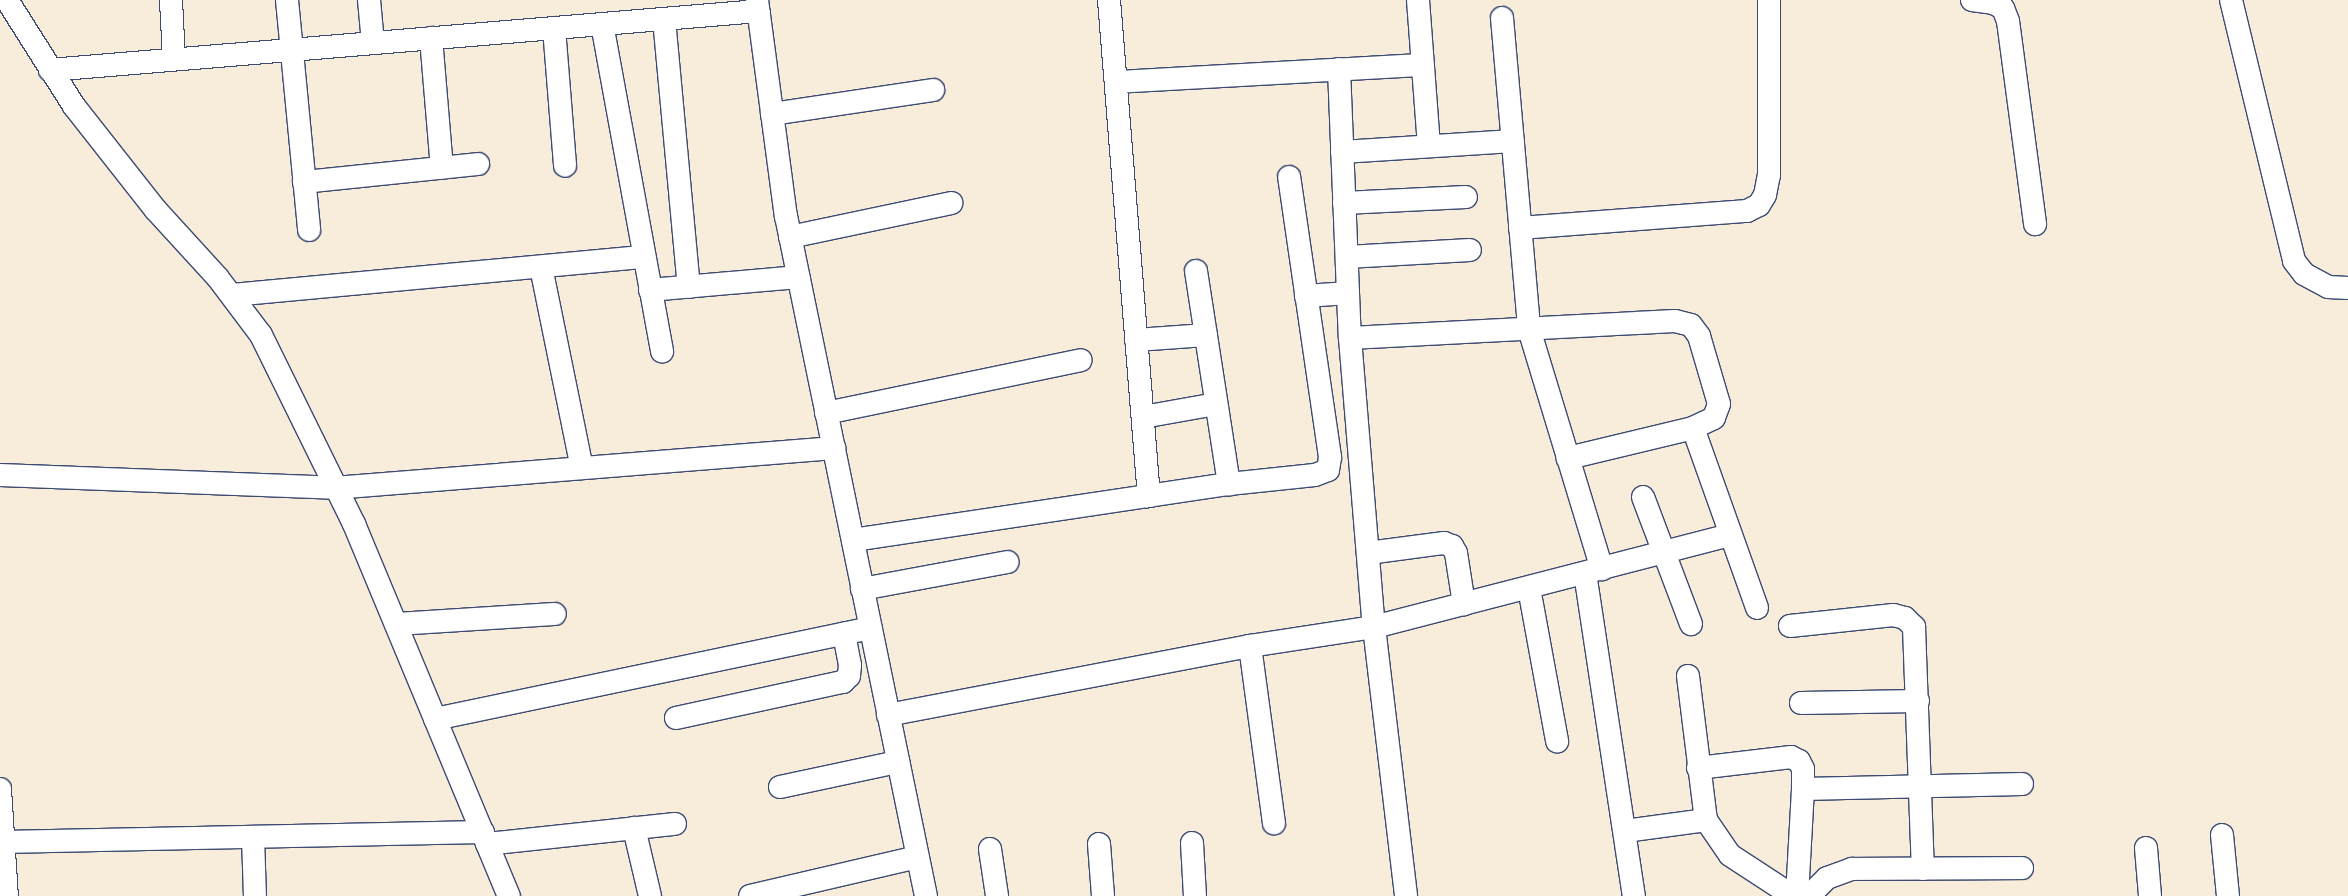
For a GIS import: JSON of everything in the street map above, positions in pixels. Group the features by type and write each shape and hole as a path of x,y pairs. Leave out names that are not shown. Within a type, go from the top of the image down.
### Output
{"street":[{"path":"7,0 50,70 155,209 232,295 260,335 334,488 354,524 509,896"},
{"path":"171,0 174,59"},
{"path":"287,0 309,230"},
{"path":"369,0 373,43"},
{"path":"1109,0 1149,496"},
{"path":"1418,0 1429,146"},
{"path":"1520,228 1747,211 1759,205 1766,195 1769,175 1769,0"},
{"path":"1972,0 1993,3 2003,8 2008,21 2035,224"},
{"path":"2231,0 2294,261 2304,274 2328,286 2348,288"},
{"path":"50,70 664,19 758,5 790,238 926,896"},
{"path":"1502,18 1530,329 1568,458 1594,571 1634,896"},
{"path":"664,19 689,287"},
{"path":"602,24 662,352"},
{"path":"554,28 565,166"},
{"path":"431,38 442,168"},
{"path":"1116,82 1423,64"},
{"path":"1339,69 1350,338 1374,627 1406,896"},
{"path":"772,114 933,90"},
{"path":"1342,152 1513,141"},
{"path":"304,182 478,164"},
{"path":"853,540 1229,484 1315,475 1328,470 1330,457 1289,177"},
{"path":"1344,203 1466,197"},
{"path":"790,238 951,203"},
{"path":"1347,256 1470,250"},
{"path":"232,295 644,256"},
{"path":"542,267 582,468"},
{"path":"1196,271 1229,484"},
{"path":"650,290 798,277"},
{"path":"1306,296 1348,292"},
{"path":"1350,338 1675,321 1691,325 1699,336 1719,404 1714,418 1693,428 1568,458"},
{"path":"1136,340 1206,335"},
{"path":"826,413 1081,360"},
{"path":"1143,417 1216,404"},
{"path":"1693,428 1757,608"},
{"path":"0,475 334,488 834,448"},
{"path":"1643,497 1691,624"},
{"path":"888,715 1250,646 1374,627 1730,536"},
{"path":"1368,553 1444,543 1452,546 1456,553 1464,604"},
{"path":"862,589 1008,562"},
{"path":"1529,588 1557,741"},
{"path":"396,624 555,614"},
{"path":"1790,626 1893,615 1905,618 1914,627 1923,869"},
{"path":"435,719 871,628"},
{"path":"676,718 843,682 849,676 850,665 844,634"},
{"path":"1250,646 1274,823"},
{"path":"1688,676 1706,820 1730,854 1793,896"},
{"path":"1801,703 1918,701"},
{"path":"1698,768 1791,757 1799,761 1803,769 1803,789 1797,896"},
{"path":"780,787 898,762"},
{"path":"1803,789 2022,784"},
{"path":"0,789 7,896"},
{"path":"1625,831 1706,820"},
{"path":"3,842 252,837 485,838 675,824"},
{"path":"634,828 650,896"},
{"path":"2222,835 2228,896"},
{"path":"252,837 256,896"},
{"path":"1192,843 1196,896"},
{"path":"1099,844 1103,896"},
{"path":"2146,848 2150,896"},
{"path":"990,849 997,896"},
{"path":"750,896 918,857"},
{"path":"1809,896 1828,878 1842,870 2022,868"}]}
